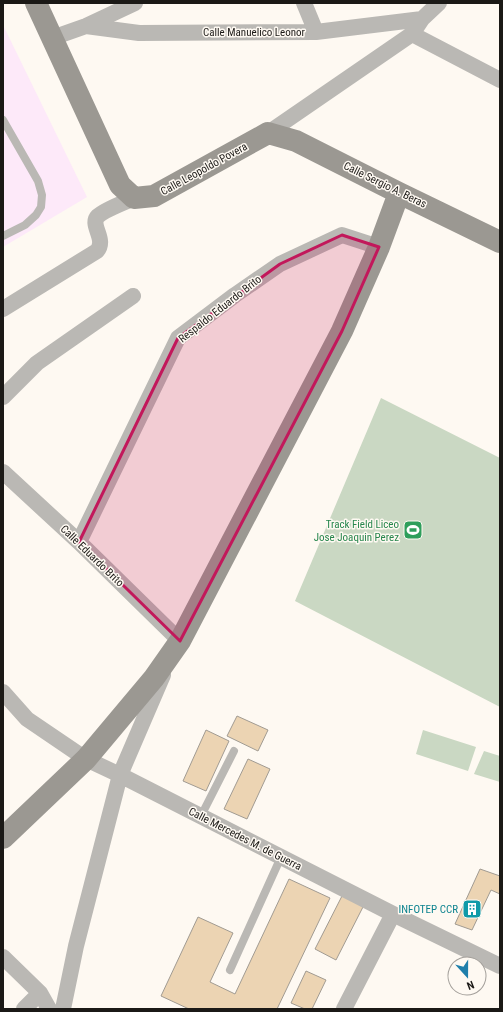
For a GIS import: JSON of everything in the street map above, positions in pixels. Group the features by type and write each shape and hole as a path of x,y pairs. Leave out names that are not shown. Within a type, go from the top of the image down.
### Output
{"street":[{"path":"3,309 97,251 101,242 95,222 96,218 101,213 134,198 120,185 36,3"},
{"path":"52,38 86,26 135,3"},
{"path":"304,3 316,32"},
{"path":"439,3 422,19 412,34 500,80"},
{"name":"Calle Manuelico Leonor","path":"86,26 139,33 316,32 422,19"},
{"name":"Calle Leopoldo Povera","path":"134,198 154,196 268,133 412,34"},
{"name":"Calle Sergio A. Beras","path":"268,133 296,141 399,193 500,241"},
{"path":"63,1009 76,946 120,775 177,645 342,331 379,247 399,193"},
{"name":"Respaldo Eduardo Brito","path":"79,542 178,338 235,295 280,264 342,235 379,247"},
{"path":"3,397 37,363 133,296"},
{"name":"Calle Eduardo Brito","path":"3,472 79,542 177,645"},
{"path":"3,838 86,759 154,678 177,645"},
{"name":"Calle Mercedes M. de Guerra","path":"3,692 27,719 86,759 393,914 500,966"},
{"path":"344,1009 393,914"},
{"path":"3,957 40,993 49,1009"},
{"path":"24,1009 40,993"}],"lane":[{"path":"3,120 38,181 42,195 41,207 36,215 25,225 3,236"},
{"path":"201,816 234,751"},
{"path":"230,970 281,857"}],"highlighted area":[{"path":"342,235 379,247 342,331 180,641 79,542 178,338 280,264"}],"shaded area":[{"path":"3,25 87,197 3,247"}],"green space":[{"name":"Track Field Liceo Jose Joaquin Perez","path":"381,398 500,458 500,707 295,601"},
{"path":"423,730 476,747 468,771 416,754"},
{"path":"484,751 500,756 500,782 474,774"}],"building":[{"path":"237,716 268,730 258,751 227,736"},
{"path":"206,730 229,741 206,791 183,781"},
{"path":"248,759 270,769 247,819 224,809"},
{"name":"INFOTEP CCR","path":"480,869 500,876 500,894 491,890 472,930 455,924"},
{"path":"289,879 330,898 277,1009 189,1009 161,996 198,917 233,933 210,982 235,994"},
{"path":"343,894 364,905 336,960 315,949"},
{"path":"306,971 326,980 312,1009 305,1009 291,1003"}],"place":[{"name":"Track Field Liceo Jose Joaquin Perez","path":"413,530"},
{"name":"INFOTEP CCR","path":"472,909"}]}
